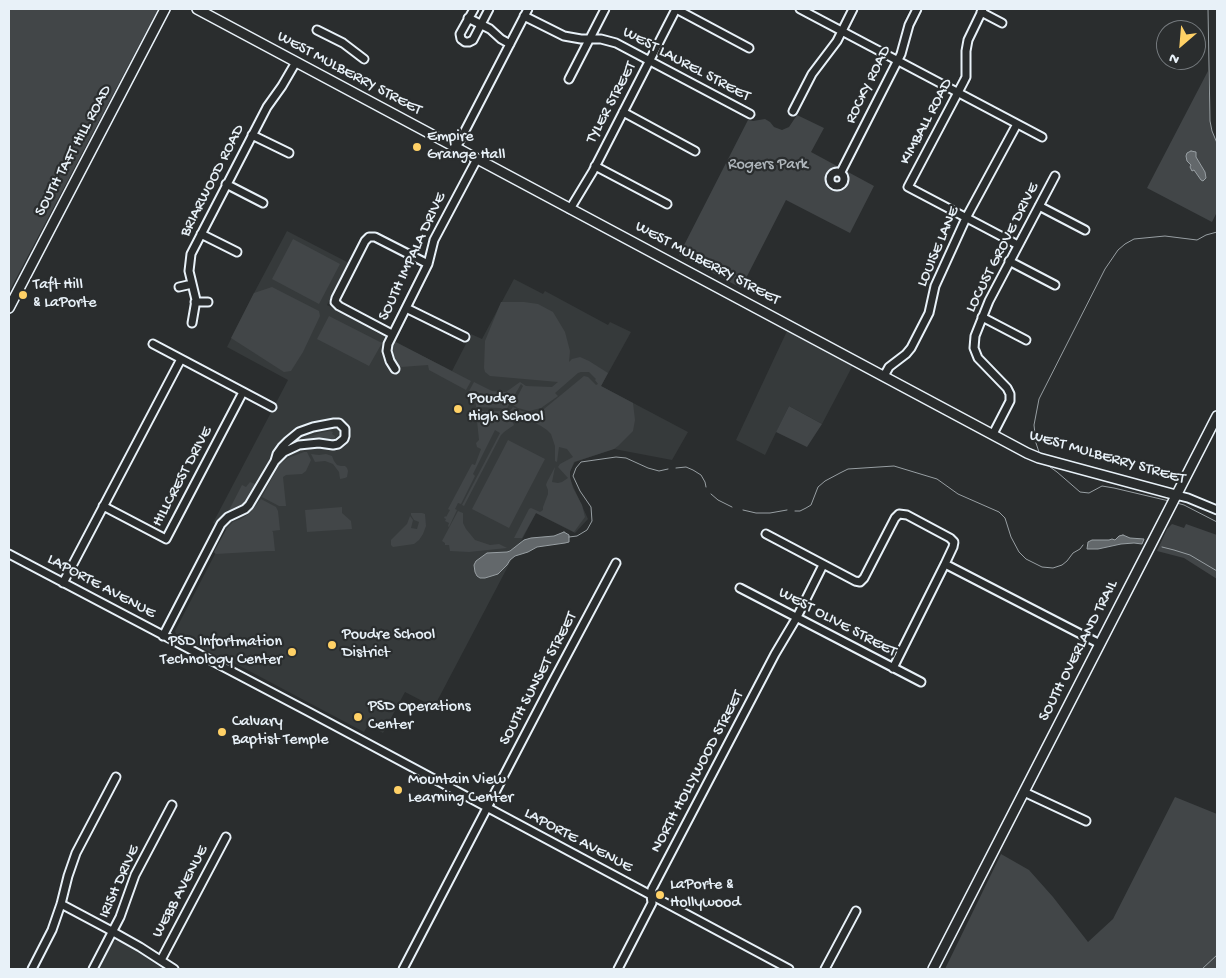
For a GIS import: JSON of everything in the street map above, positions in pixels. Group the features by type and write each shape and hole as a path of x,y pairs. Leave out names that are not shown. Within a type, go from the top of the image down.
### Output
{"main road":[{"name":"SOUTH TAFT HILL ROAD","path":"9,308 165,9"},
{"name":"WEST MULBERRY STREET","path":"197,9 1027,453 1174,500"},
{"name":"SOUTH OVERLAND TRAIL","path":"933,969 1217,416"}],"street":[{"path":"474,9 460,34 464,42 472,41 489,9"},
{"path":"456,148 528,9"},
{"path":"569,80 605,9"},
{"path":"676,9 749,48"},
{"name":"TYLER STREET","path":"570,209 595,166 676,9"},
{"path":"800,9 1042,137"},
{"path":"793,111 812,74 842,31 853,9"},
{"name":"ROCKY ROAD","path":"841,172 901,54 909,25 918,9"},
{"path":"982,10 1002,23"},
{"name":"KIMBALL ROAD","path":"982,10 968,40 966,77 908,187 1018,245"},
{"name":"WEST LAUREL STREET","path":"524,16 564,36 601,39 611,42 750,114"},
{"path":"468,18 490,29 499,38 510,44"},
{"path":"317,30 343,44 364,59"},
{"name":"BRIARWOOD ROAD","path":"192,323 196,300 189,271 190,258 266,107 282,86 296,62"},
{"path":"623,112 695,151"},
{"name":"LOUISE LANE","path":"884,376 889,367 909,351 927,317 935,286 966,218 1016,124"},
{"path":"252,135 288,153"},
{"name":"SOUTH IMPALA DRIVE","path":"395,369 387,351 388,344 428,264 434,240 477,159"},
{"path":"595,166 667,204"},
{"name":"LOCUST GROVE DRIVE","path":"993,434 1011,396 1007,388 980,360 975,352 975,336 989,301 1009,261 1055,176"},
{"path":"226,184 263,203"},
{"path":"1039,206 1085,230"},
{"path":"201,234 237,252"},
{"path":"392,334 338,306 335,302 365,241 369,237 375,237 428,264"},
{"path":"1009,261 1055,285"},
{"path":"179,287 192,284"},
{"path":"195,302 208,302"},
{"path":"406,308 465,337"},
{"path":"982,317 1026,340"},
{"path":"153,344 272,407"},
{"path":"63,583 181,359"},
{"name":"HILLCREST DRIVE","path":"103,506 166,539 243,392"},
{"path":"163,636 221,524 228,517 250,505 275,461 277,454 288,440 299,432 313,427 338,423 345,429 344,440 338,444 298,445 284,452 275,461"},
{"name":"WEST MULBERRY STREET","path":"1174,500 1188,498 1217,510"},
{"path":"766,534 860,582 899,514 907,516 950,538 954,542 945,564 892,668"},
{"name":"LAPORTE AVENUE","path":"9,554 789,969"},
{"name":"SOUTH SUNSET STREET","path":"403,969 616,563"},
{"name":"NORTH HOLLYWOOD STREET","path":"618,969 652,904 652,889 824,564"},
{"path":"945,564 1100,644"},
{"name":"WEST OLIVE STREET","path":"740,588 922,682"},
{"path":"32,969 52,930 62,904 68,876 76,853 116,777"},
{"path":"1024,792 1086,821"},
{"name":"IRISH DRIVE","path":"93,969 123,909 134,875 172,805"},
{"name":"WEBB AVENUE","path":"161,960 226,837"},
{"path":"62,904 113,931 174,969"},
{"path":"825,969 856,911"}],"shaded area":[{"path":"1191,151 1196,152 1196,157 1205,172 1206,178 1203,181 1194,170 1192,171 1191,165 1187,161 1187,153"},
{"name":"Poudre High School","path":"287,231 349,263 327,305 452,371 471,334 482,339 514,279 543,294 545,291 608,325 610,322 631,332 601,386 688,432 672,460 614,449 575,462 568,475 588,519 575,533 536,513 434,707 405,692 383,733 368,725 364,732 221,656 217,656 176,634 175,631 226,530 213,523 288,380 227,347"},
{"path":"787,331 853,365 822,424 789,406 765,455 736,440"},
{"path":"564,532 569,535 569,542 537,547 515,556 498,574 480,578 475,572 474,565 476,561 487,553 507,552 524,540 554,536"},
{"path":"1123,535 1130,538 1144,539 1142,544 1121,544 1098,549 1087,549 1088,542 1092,540 1115,540"},
{"path":"115,941 138,952 163,969 99,969"}],"green space":[{"path":"9,9 158,9 9,292"},
{"path":"1208,71 1210,121 1217,143 1217,212 1212,222 1147,188"},
{"name":"Rogers Park","path":"797,115 824,128 811,152 874,186 850,233 786,200 741,288 679,255 748,120 765,119 774,127 782,130 789,127"},
{"path":"293,239 340,264 319,304 272,279"},
{"path":"272,287 319,311 320,316 303,352 291,371 284,372 231,338 254,293"},
{"path":"501,302 538,304 553,312 565,332 570,351 569,362 580,357 608,373 601,386 633,403 635,420 633,431 618,446 574,462 570,477 585,517 574,532 536,513 522,538 514,538 529,509 540,512 543,510 548,494 546,485 555,467 552,482 562,482 568,478 558,467 573,457 567,449 559,447 557,462 555,461 555,446 551,434 529,420 516,422 510,411 513,407 527,412 544,409 584,376 588,377 596,385 598,384 589,372 581,372 555,393 558,396 541,408 529,411 513,405 523,386 521,384 506,410 476,407 475,394 469,391 474,382 492,391 506,392 520,382 526,386 552,387 558,382 490,376 485,372 485,341"},
{"path":"329,316 382,343 369,366 317,339"},
{"path":"392,340 471,381 466,390 429,370 428,365 399,366 394,362 391,355 390,346"},
{"path":"789,406 822,424 807,447 776,432"},
{"path":"476,411 500,411 511,417 514,425 501,435 464,506 462,505 500,433 495,430 473,474 475,476 461,504 458,503 455,509 457,510 449,527 449,523 444,518 450,510 448,509 472,464 475,465 481,449 477,447 476,443 479,440"},
{"path":"330,431 335,436 335,442 322,439 304,439 320,433"},
{"path":"508,440 545,459 509,528 472,509"},
{"path":"307,452 311,460 306,471 302,474 286,475 283,477 286,506 279,506 262,497 279,465 288,458"},
{"path":"311,454 332,456 337,465 347,468 347,477 340,479 339,472 333,464 325,461 315,462"},
{"path":"250,482 255,484 256,487 249,500 228,512 242,485 246,487"},
{"path":"261,499 276,507 278,511 280,530 272,531 275,551 216,554 214,552 227,528 233,522 250,513"},
{"path":"342,507 342,513 351,521 352,529 307,532 305,510"},
{"path":"458,511 463,513 463,523 475,540 490,545 499,544 507,548 469,552 450,551 449,545 445,545 442,541"},
{"path":"411,513 425,514 426,526 423,534 414,544 393,547 391,540 407,524 410,516 413,520 411,528 417,529 419,522 414,520"},
{"path":"1172,524 1184,528 1186,524 1217,535 1217,579 1184,558 1157,551 1167,529"},
{"path":"1175,797 1217,814 1217,969 945,969 1001,854 1029,870 1088,942 1113,919"}],"waterway":[{"path":"1208,9 1210,121 1217,143"},
{"path":"1040,455 1036,443 1034,425 1039,399 1105,269 1118,250 1134,239 1165,236 1197,240 1217,232"},
{"path":"569,537 577,536 587,530 592,521 591,507 573,476 581,462 616,457 626,458 659,471 668,469"},
{"path":"1046,464 1080,492 1089,493 1102,486 1169,501"},
{"path":"795,511 800,511 811,505 818,487 825,481 848,469 894,466 937,479 958,494 999,512 1005,518 1011,537 1019,552 1026,559 1042,567 1053,568 1062,565 1083,545"},
{"path":"676,468 686,467 701,475 706,487"},
{"path":"711,494 732,507"},
{"path":"1177,503 1217,522"},
{"path":"743,510 756,513 787,510"},
{"path":"1162,547 1190,555 1217,571"},
{"path":"1202,969 1217,955"}],"place":[{"name":"Empire Grange Hall","path":"417,147"},
{"name":"Taft Hill & LaPorte","path":"23,295"},
{"name":"Poudre High School","path":"458,409"},
{"name":"Poudre School District","path":"332,645"},
{"name":"PSD Infortmation Technology Center","path":"292,652"},
{"name":"PSD Operations Center","path":"358,717"},
{"name":"Calvary Baptist Temple","path":"222,732"},
{"name":"Mountain View Learning Center","path":"398,790"},
{"name":"LaPorte & Hollywood","path":"660,895"}]}
